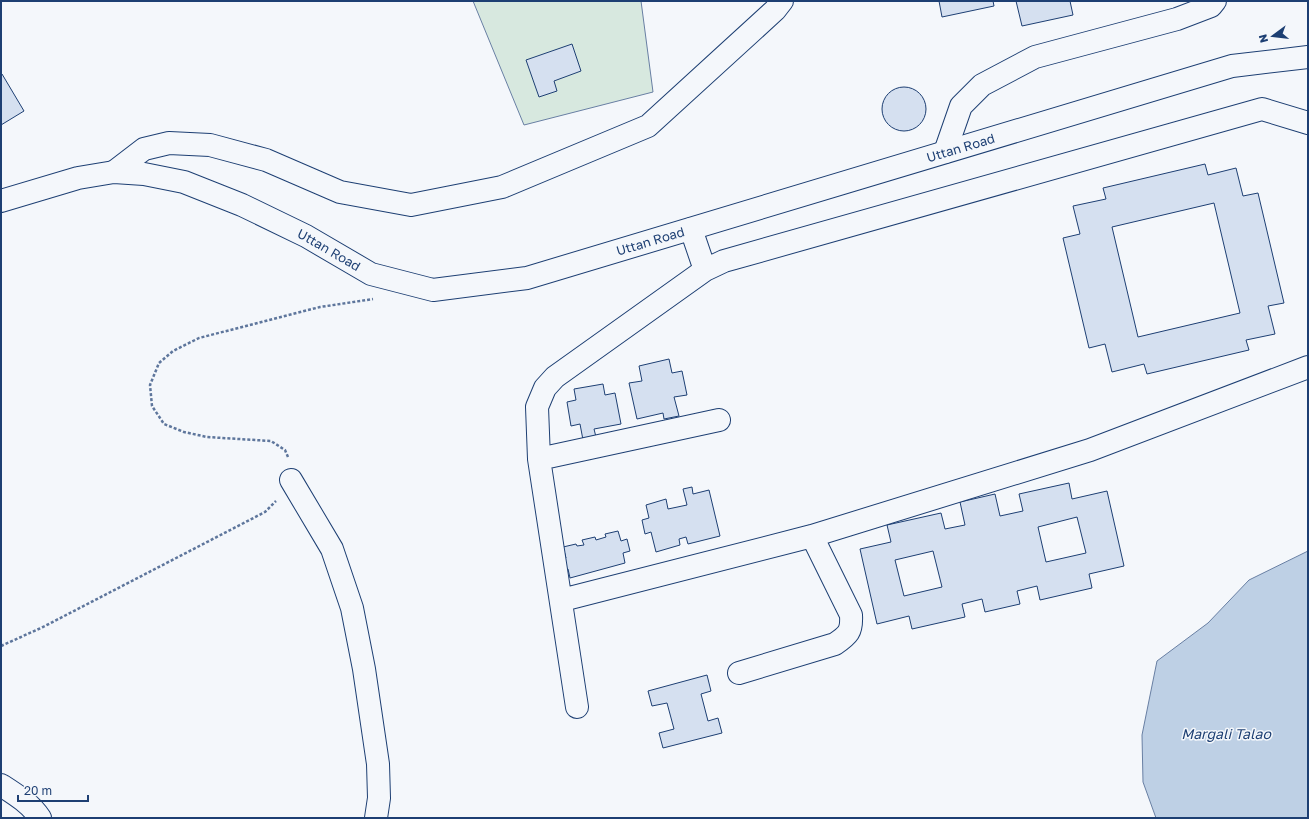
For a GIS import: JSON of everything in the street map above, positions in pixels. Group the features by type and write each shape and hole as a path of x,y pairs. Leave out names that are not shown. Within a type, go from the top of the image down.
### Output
{"main road":[{"path":"114,172 144,149 168,143 210,145 266,160 340,192 410,205 502,187 648,126 775,10 782,1"},
{"path":"945,152 961,106 982,85 1035,57 1177,19 1211,6 1215,1"},
{"name":"Uttan Road","path":"1,201 78,178 114,172 144,174 184,182 242,205 306,236 371,274 433,290 527,278 1232,66 1308,57"},
{"path":"577,706 562,600 539,459 537,408 545,388 555,377 705,270 724,261 1262,109 1308,122"},
{"path":"691,228 705,270"},
{"path":"562,600 812,536 1090,450 1308,367"},
{"path":"539,459 719,420"},
{"path":"291,480 332,550 352,608 364,669 378,764 379,798 376,818"},
{"path":"739,673 835,644 846,637 852,626 852,615 812,536"},
{"path":"1,785 15,794 36,812 40,818"}],"path":[{"path":"1,646 43,627 265,512 281,497 291,480 292,466 285,450 271,441 206,437 184,432 164,424 152,406 150,385 159,363 173,351 199,338 320,307 381,298"}],"shaded area":[{"path":"473,1 641,1 653,92 524,125"}],"water":[{"name":"Margali Talao","path":"1308,551 1308,818 1156,818 1143,782 1142,735 1157,661 1208,623 1249,580"}],"building":[{"path":"939,1 993,1 994,6 942,17"},
{"path":"1016,1 1070,1 1073,15 1022,26"},
{"path":"572,44 581,71 554,81 557,91 539,97 526,60"},
{"path":"2,74 24,111 1,125 1,75"},
{"path":"900,87 908,87 920,93 926,105 926,113 920,125 908,131 900,131 888,125 882,113 882,105 888,93"},
{"path":"1205,164 1208,175 1236,168 1243,196 1258,193 1284,303 1268,306 1275,334 1246,340 1249,350 1147,374 1144,364 1112,372 1105,344 1089,348 1063,238 1080,234 1073,206 1106,199 1103,188","holes":["1214,203 1240,313 1138,337 1112,227"]},
{"path":"669,359 672,373 682,371 687,395 674,397 679,416 664,419 663,413 637,419 629,383 642,381 639,366"},
{"path":"603,384 605,395 615,393 621,424 594,429 596,437 583,440 580,424 571,426 567,402 576,400 574,389"},
{"path":"1069,483 1072,499 1107,491 1124,566 1089,574 1092,588 1040,600 1037,586 1017,591 1020,604 985,612 982,599 962,604 965,617 912,629 909,616 877,624 860,549 891,542 887,525 941,513 945,529 965,525 960,502 995,494 1000,516 1023,511 1019,494","holes":["1077,517 1086,553 1046,562 1038,527","933,551 942,587 904,596 895,560"]},
{"path":"692,487 693,494 709,490 720,536 688,544 686,537 679,539 680,545 656,552 651,532 645,534 642,520 649,518 646,505 666,499 668,509 687,505 683,489"},
{"path":"618,531 621,541 627,539 630,551 623,553 625,563 570,578 568,569 563,571 559,559 566,558 563,547 576,544 577,546 584,545 582,540 595,537 596,540 606,537 605,534"},
{"path":"707,675 711,691 701,694 708,721 718,718 722,733 663,748 659,733 674,729 667,703 652,706 648,691"}]}
